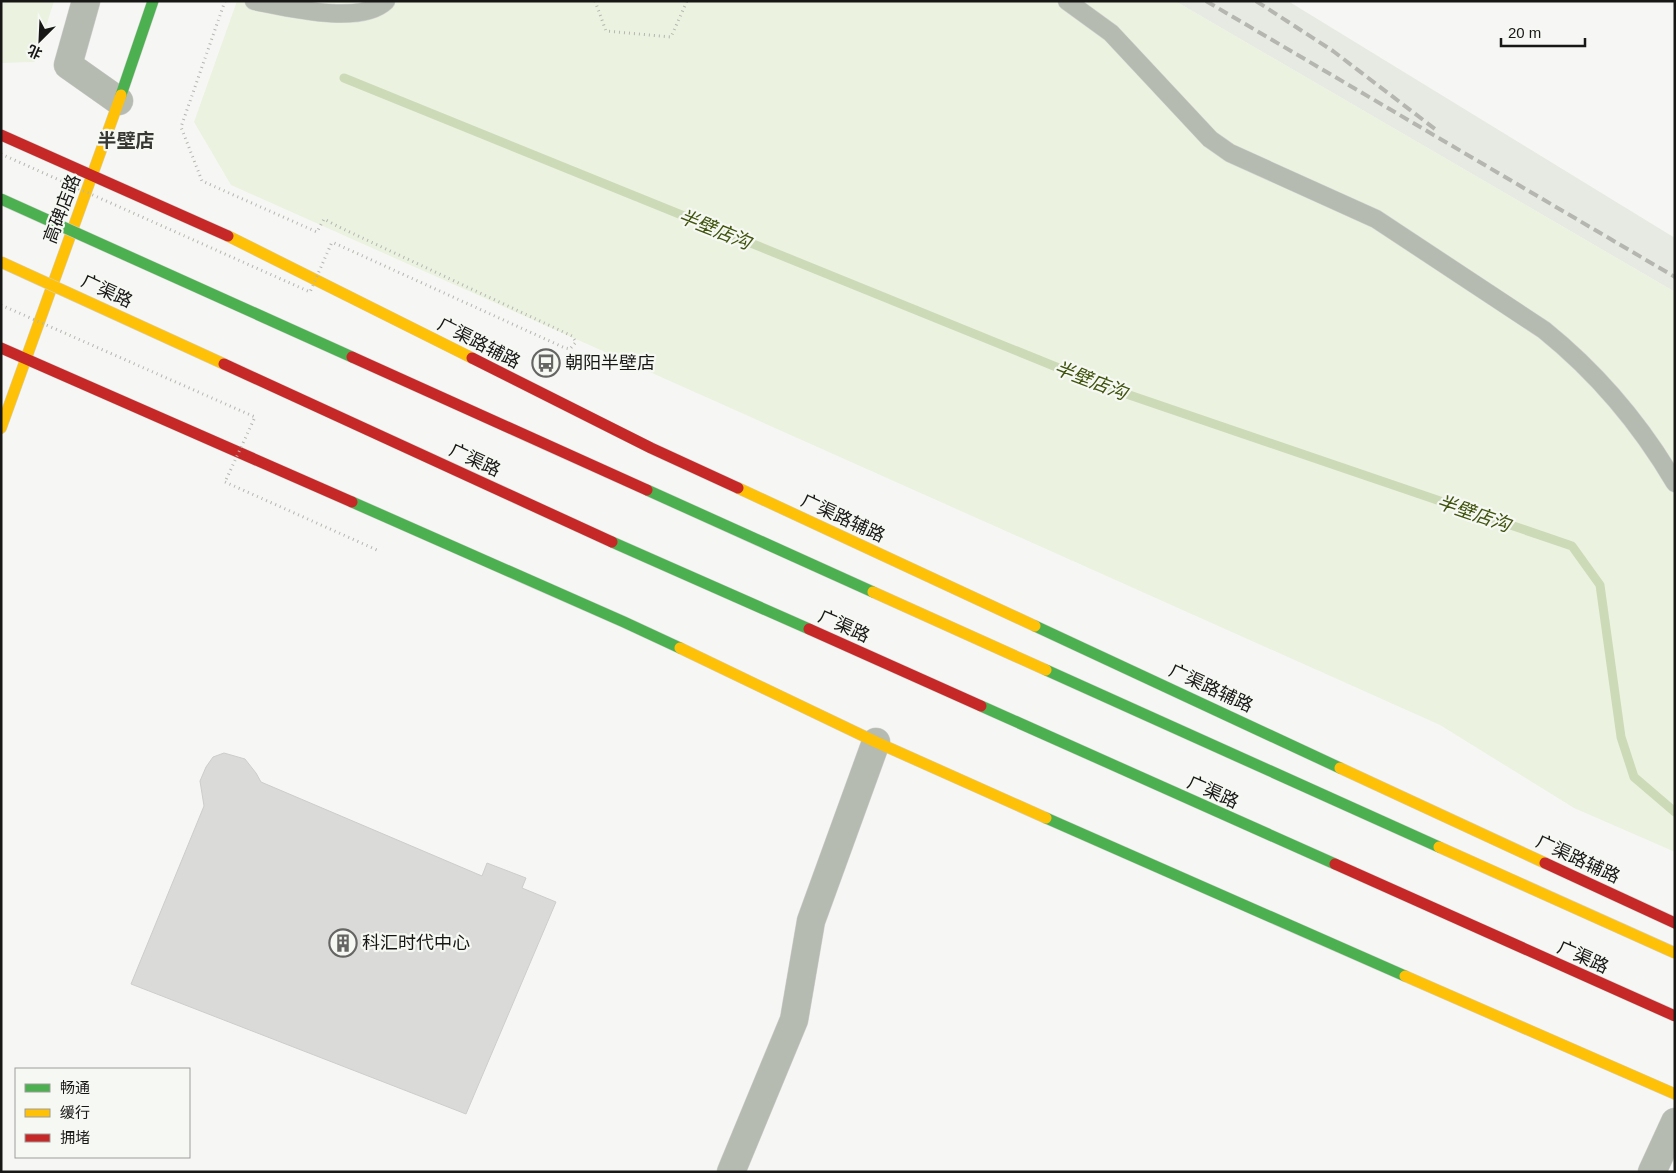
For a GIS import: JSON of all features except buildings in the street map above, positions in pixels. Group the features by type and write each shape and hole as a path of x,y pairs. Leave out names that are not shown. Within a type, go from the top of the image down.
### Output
{"main road":[{"name":"高碑店路","path":"1,428 24,358 94,175 153,1"},
{"name":"广渠路辅路","path":"1,135 224,234 651,448 1675,923"},
{"path":"1,199 1675,953"},
{"name":"广渠路","path":"1,262 582,528 1675,1016"},
{"path":"1,348 624,622 876,742 1136,859 1675,1094"}],"street":[{"path":"86,1 68,65 119,101"},
{"path":"731,1172 794,1020 811,921 876,742"},
{"path":"1652,1172 1675,1122"}],"lane":[{"path":"254,1 309,12 347,13 363,13 381,7 386,1"},
{"path":"1067,1 1111,33 1210,138 1230,153 1376,219 1544,330 1570,350 1603,385 1654,450 1675,483"}],"path":[{"path":"1,154 310,292 332,242 570,349 576,342 572,336 339,228 324,219 317,232 202,181 181,127 225,1"},
{"path":"595,1 606,31 671,37 687,1"},
{"path":"1,305 255,417 225,482 377,550"}],"shaded area":[{"path":"1175,1 1288,1 1675,238 1675,292"}],"green space":[{"path":"1,1 54,1 35,62 1,63"},
{"path":"237,1 1175,1 1675,292 1675,852 1574,808 1440,725 231,185 194,122"}],"waterway":[{"name":"半壁店沟","path":"344,78 1103,386 1572,546 1600,585 1621,737 1634,777 1675,812"}],"railway":[{"path":"1206,1 1675,277"},
{"path":"1256,1 1333,51 1435,129"}],"traffic: fast":[{"path":"121,95 153,1"},
{"path":"1,199 352,357"},
{"path":"647,490 873,592"},
{"path":"352,502 680,648"},
{"path":"612,542 809,629"},
{"path":"1035,626 1340,768"},
{"path":"1046,670 1439,847"},
{"path":"981,706 1335,864"},
{"path":"1046,818 1405,976"}],"traffic: slow":[{"path":"1,428 121,95"},
{"path":"228,236 472,358"},
{"path":"1,262 224,364"},
{"path":"738,488 1035,626"},
{"path":"873,592 1046,670"},
{"path":"680,648 876,742 1046,818"},
{"path":"1340,768 1545,863"},
{"path":"1439,847 1675,953"},
{"path":"1405,976 1675,1094"}],"traffic: jam":[{"path":"1,135 228,236"},
{"path":"1,348 352,502"},
{"path":"352,357 647,490"},
{"path":"472,358 651,448 738,488"},
{"path":"224,364 612,542"},
{"path":"809,629 981,706"},
{"path":"1545,863 1675,923"},
{"path":"1335,864 1675,1016"}],"place":[{"name":"朝阳半壁店","path":"546,363"},
{"name":"科汇时代中心","path":"343,943"}],"district":[{"name":"半壁店","path":"126,140"}]}
